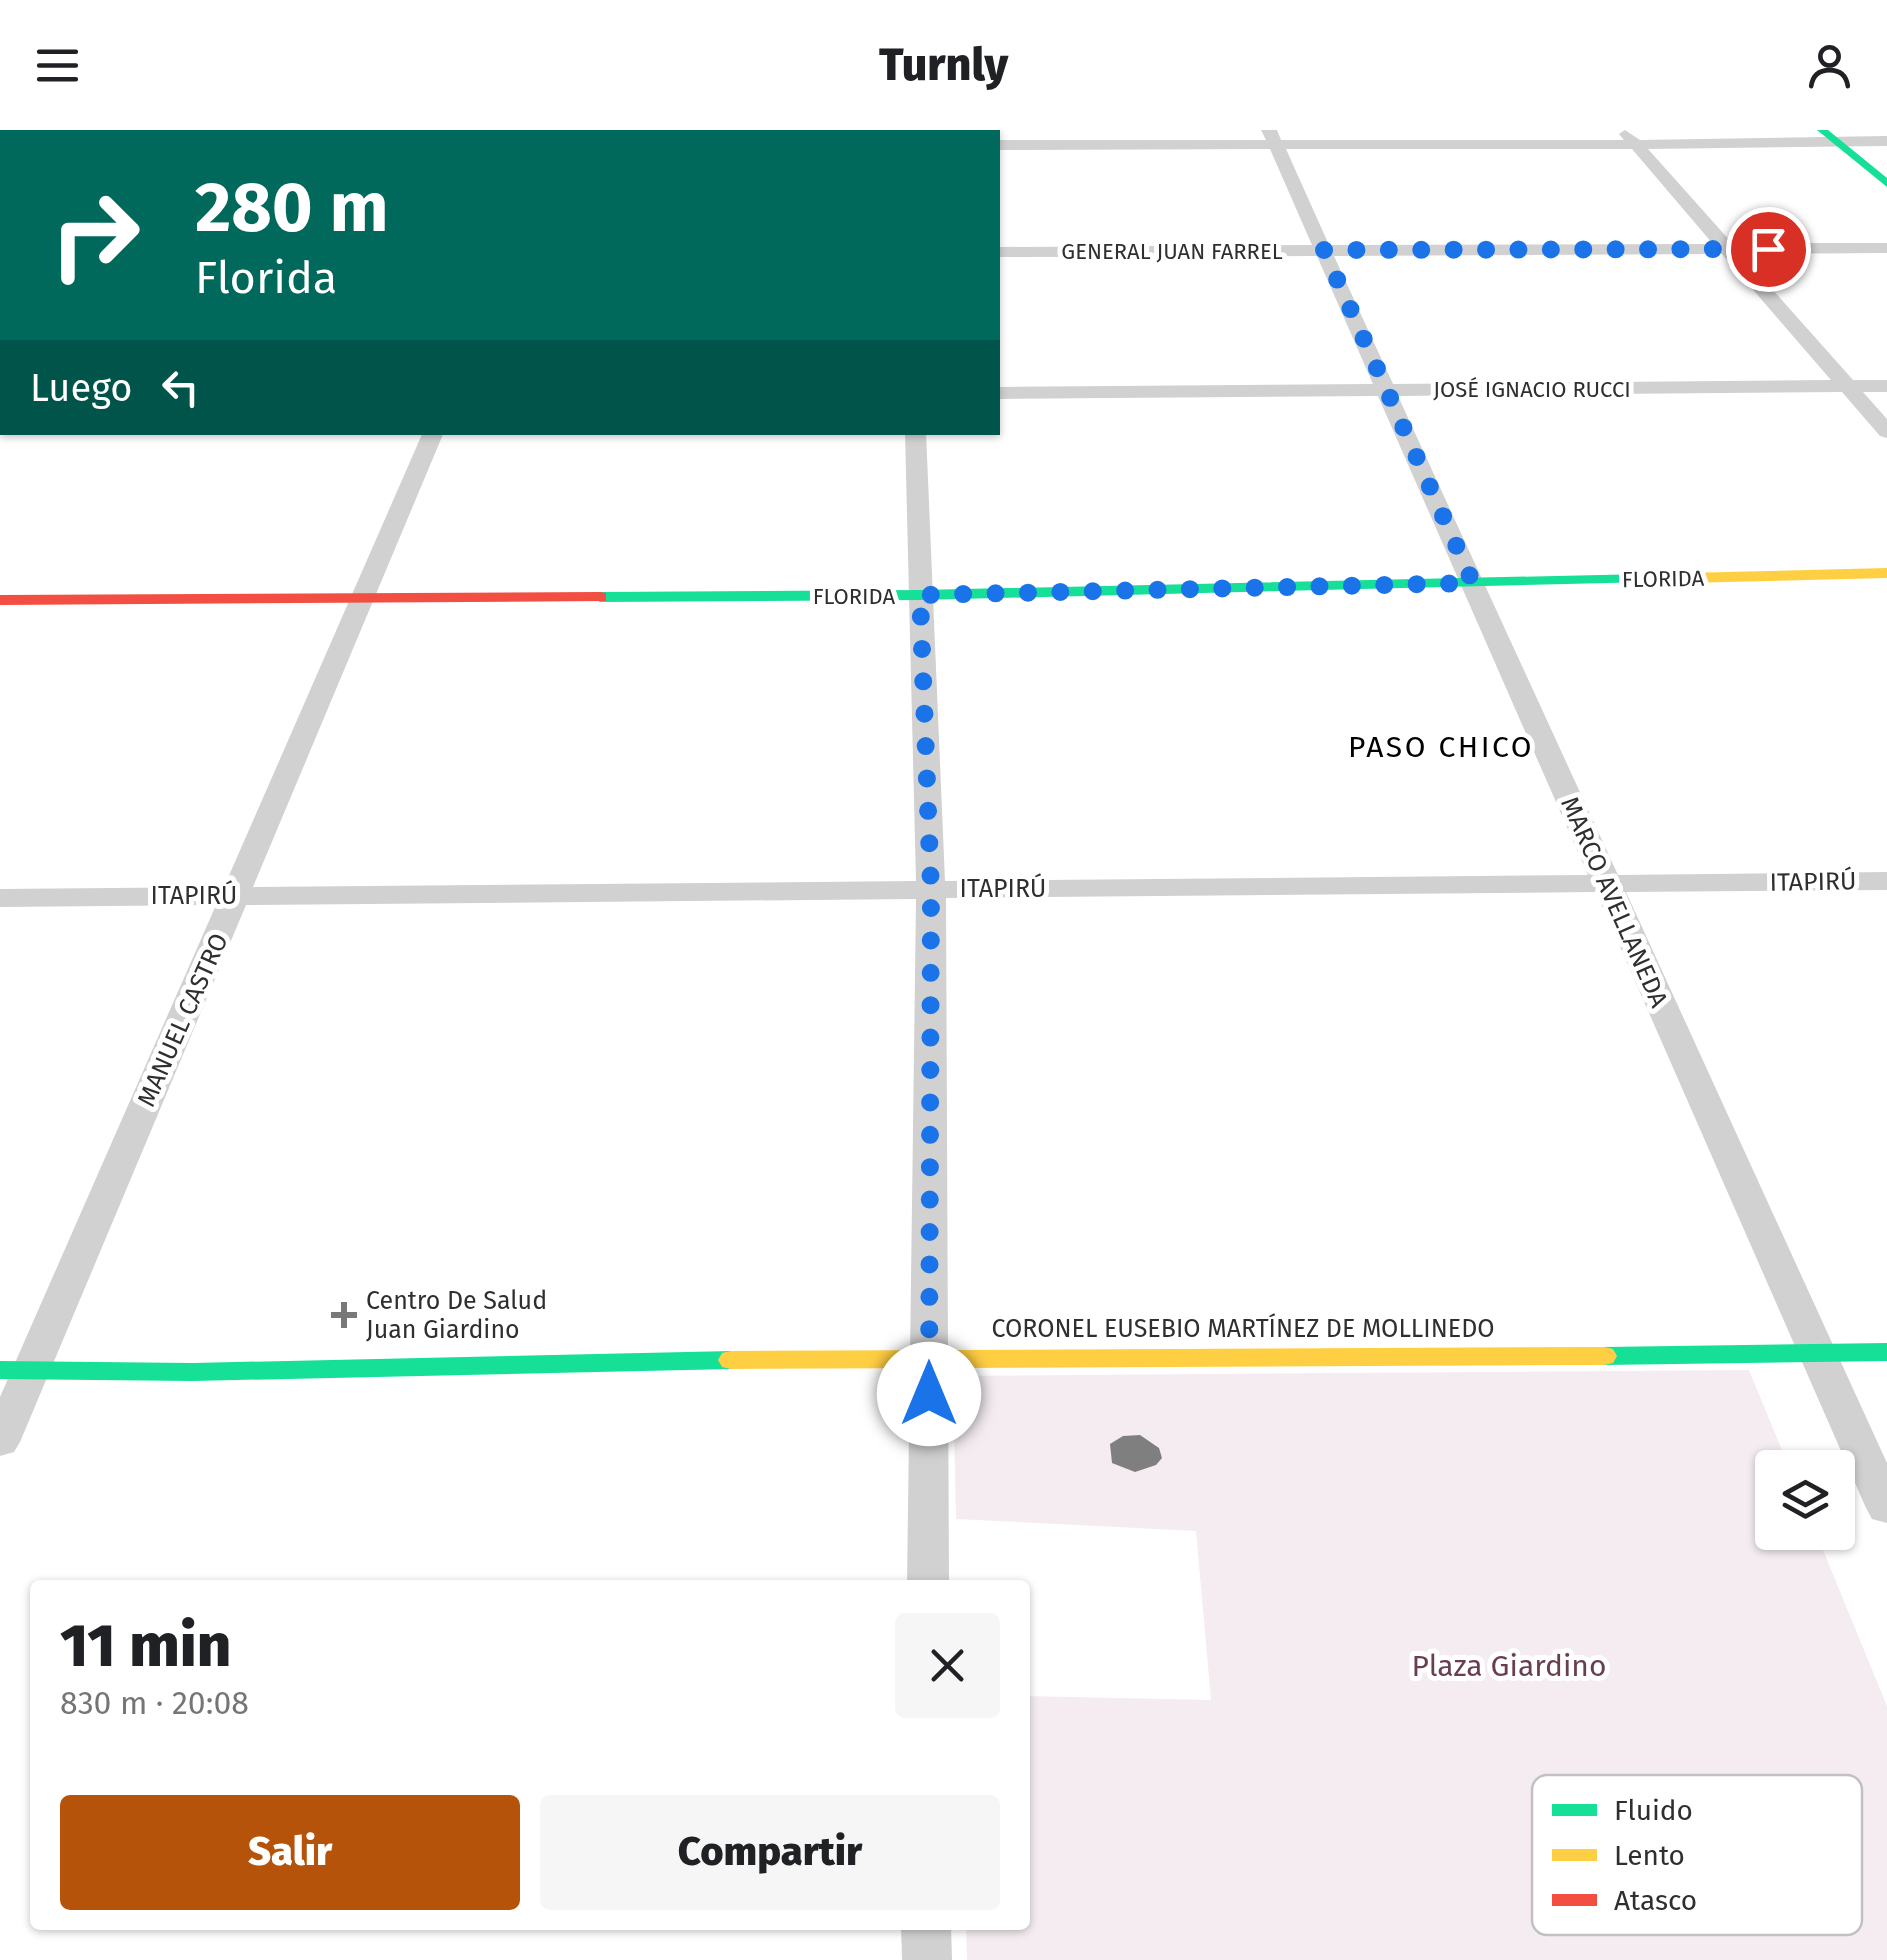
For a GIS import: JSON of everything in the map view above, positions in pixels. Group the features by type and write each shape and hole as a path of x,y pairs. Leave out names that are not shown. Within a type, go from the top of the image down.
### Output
{"street":[{"path":"1629,136 1887,432"},
{"path":"1000,145 1273,137 1629,136 1887,141"},
{"name":"MARCO AVELLANEDA","path":"1273,137 1887,1508"},
{"path":"1832,138 1887,184"},
{"name":"GENERAL JUAN FARREL","path":"1000,252 1887,248"},
{"name":"JOSÉ IGNACIO RUCCI","path":"1000,393 1887,386"},
{"name":"MANUEL CASTRO","path":"0,1442 15,1370 238,896 360,599 433,435"},
{"path":"915,435 931,889 928,1580"},
{"name":"FLORIDA","path":"0,600 920,595 1887,574"},
{"name":"ITAPIRÚ","path":"0,898 1887,881"},
{"name":"CORONEL EUSEBIO MARTÍNEZ DE MOLLINEDO","path":"15,1370 193,1372 929,1356 1355,1359 1887,1352"},
{"path":"926,1930 927,1960"}],"green space":[{"name":"Plaza Giardino","path":"1749,1370 1782,1450 1755,1450 1755,1550 1823,1550 1887,1706 1887,1960 967,1960 966,1930 1030,1930 1030,1696 1211,1700 1196,1531 956,1519 953,1376"}],"building":[{"path":"1140,1435 1159,1448 1162,1458 1156,1465 1135,1472 1112,1463 1110,1444 1123,1436"}],"traffic: fast":[{"path":"1822,130 1887,184"},
{"path":"600,597 920,595 1644,579"},
{"path":"1604,1356 1887,1352"},
{"path":"0,1370 193,1372 731,1360"}],"traffic: slow":[{"path":"1644,579 1887,573"},
{"path":"731,1360 1604,1356"}],"traffic: jam":[{"path":"0,600 600,597"}],"place":[{"name":"Centro De Salud Juan Giardino","path":"344,1315"}],"district":[{"name":"PASO CHICO","path":"1441,747"}],"route":[{"path":"929,1394 931,889 920,595 1473,583 1324,250 1768,249"}]}
